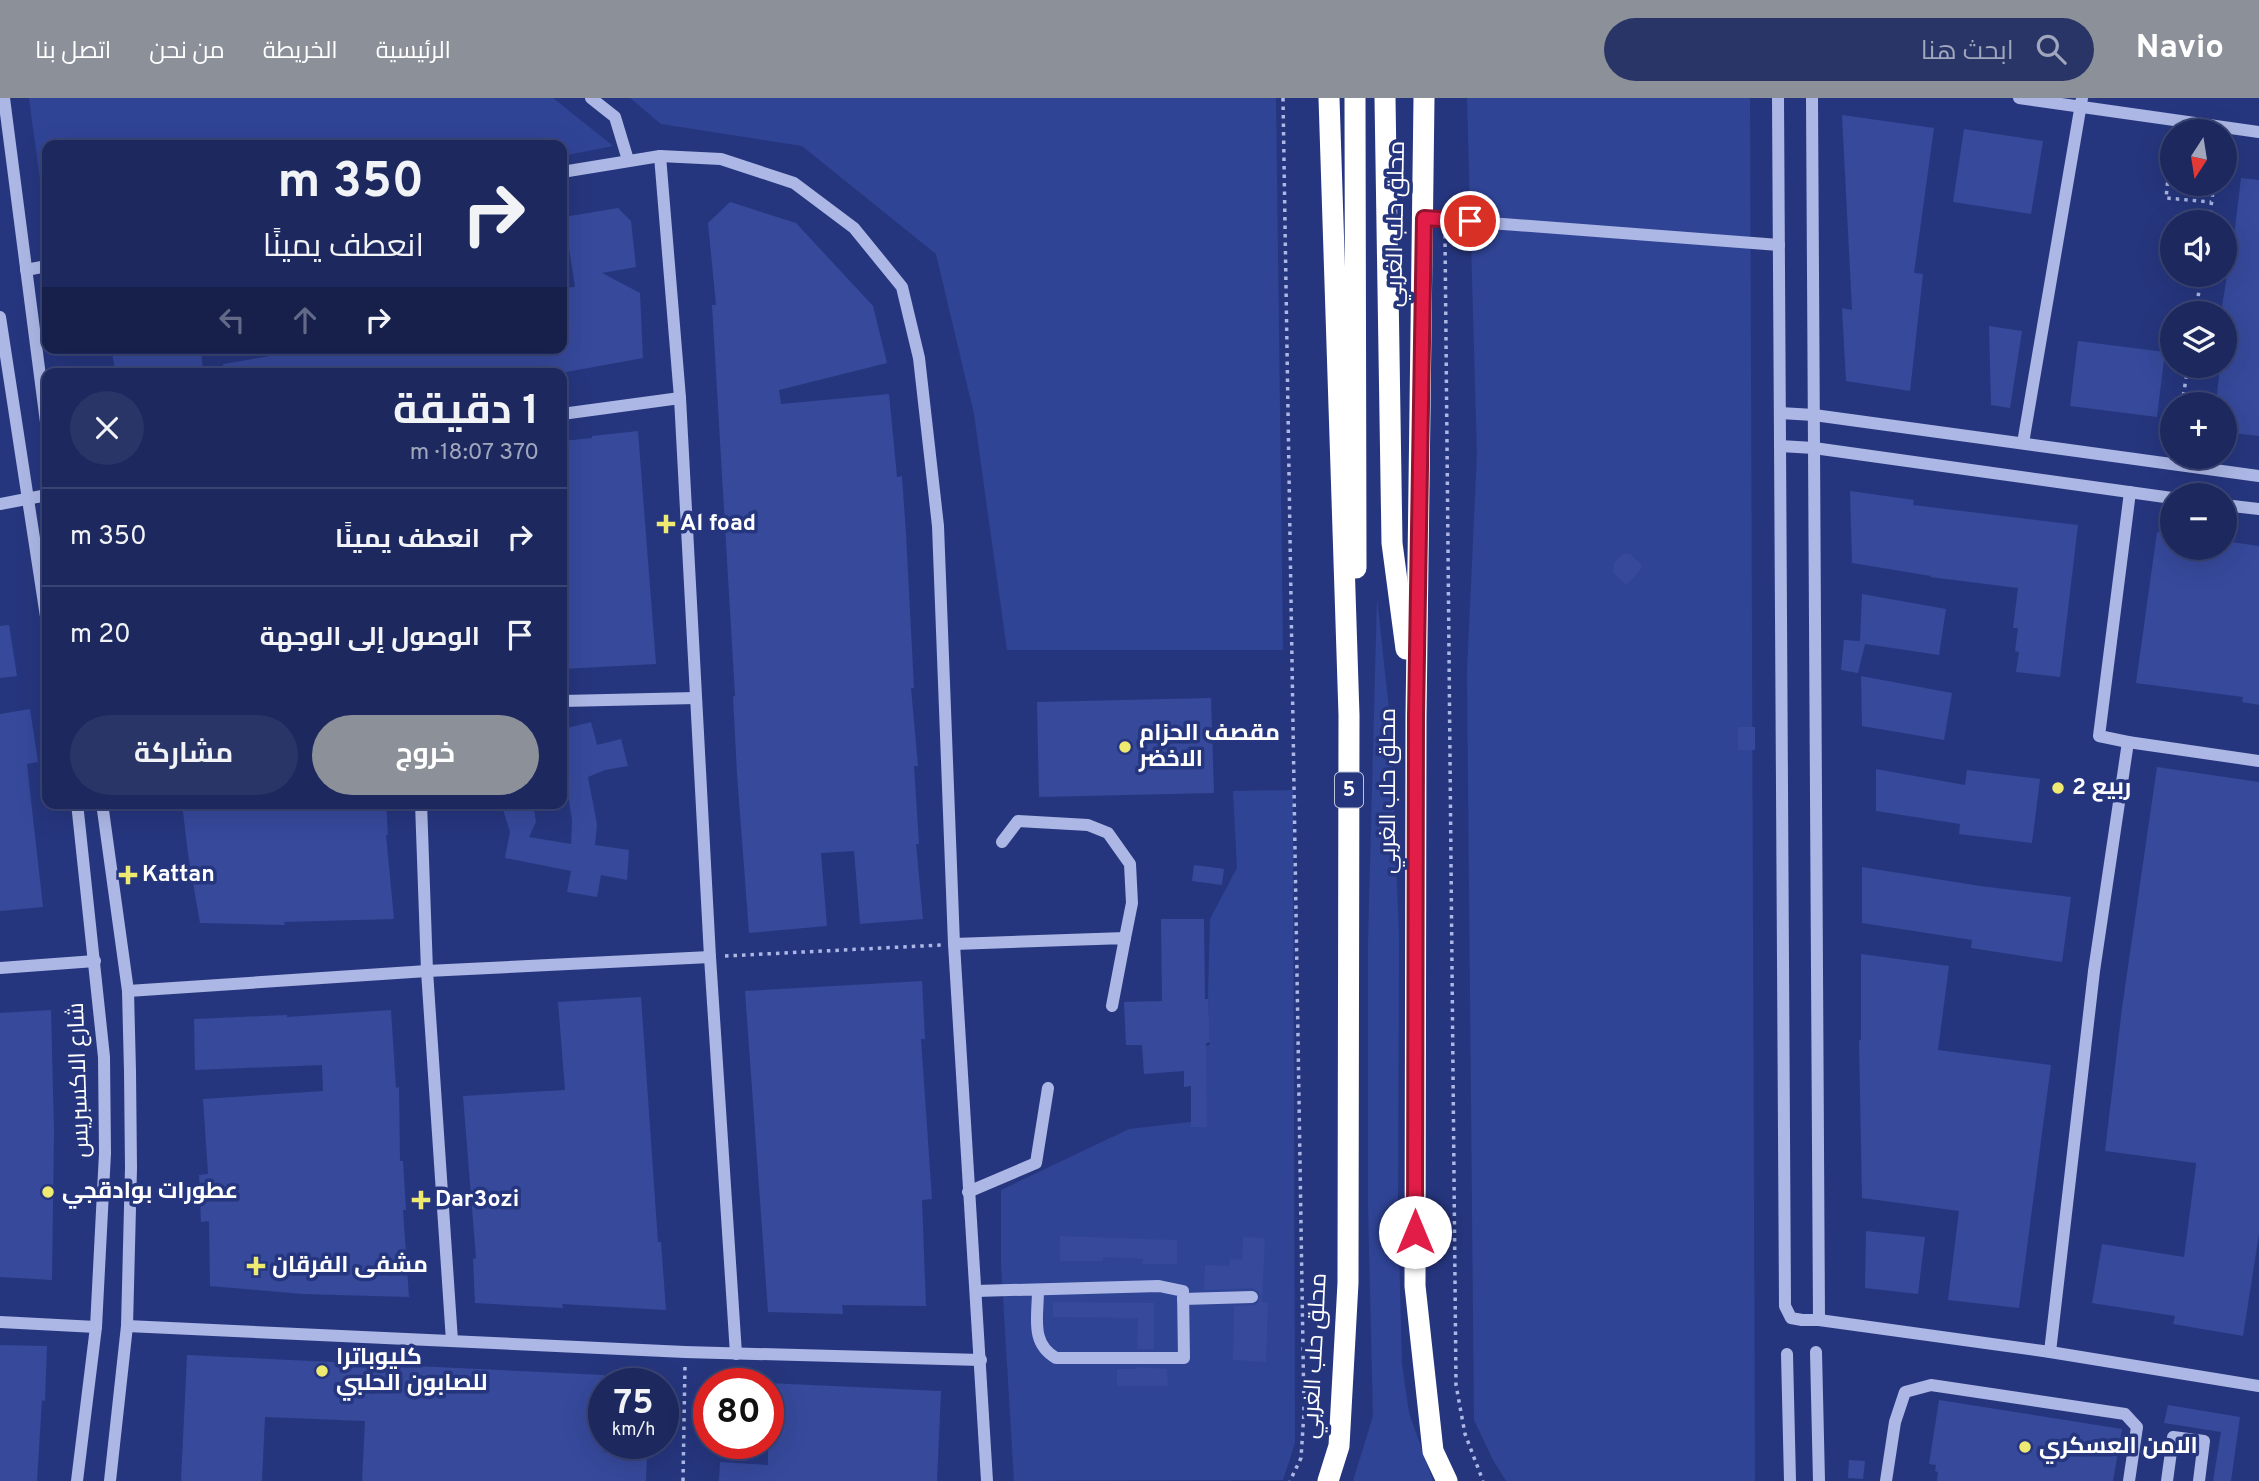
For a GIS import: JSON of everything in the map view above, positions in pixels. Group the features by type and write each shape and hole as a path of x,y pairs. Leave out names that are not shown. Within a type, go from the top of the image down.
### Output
{"highway":[{"name":"محلق حلب الغربي","path":"1328,1481 1339,1447 1348,1283 1349,715 1329,98"},
{"path":"1349,715 1358,538 1356,98"},
{"path":"1385,98 1392,543 1416,717"},
{"name":"محلق حلب الغربي","path":"1424,98 1434,218 1416,717 1415,1286 1433,1451 1447,1481"}],"street":[{"path":"4,98 42,392"},
{"path":"592,98 615,117 628,160"},
{"path":"1778,98 1785,1306 1791,1318 1802,1320 1819,1320 2050,1352 2259,1386"},
{"path":"1812,98 1819,1320"},
{"path":"2019,98 2081,102 2259,132"},
{"path":"2023,443 2081,102"},
{"path":"660,156 680,398 710,957 736,1354"},
{"path":"567,171 660,156 721,159 794,183 854,228 902,287 919,358 938,526 954,944 987,1481"},
{"path":"1434,218 1779,245"},
{"path":"26,270 42,267"},
{"path":"0,317 42,592"},
{"path":"567,413 680,398"},
{"path":"1780,413 1814,415 2259,475"},
{"path":"1780,446 1814,448 2160,496"},
{"path":"2130,492 2099,736 2259,761"},
{"path":"0,504 42,496"},
{"path":"2237,506 2259,509"},
{"path":"567,701 696,698"},
{"path":"2050,1352 2093,984 2128,742"},
{"name":"شارع الاكسبريس","path":"78,809 104,1057 105,1140 96,1327 78,1481"},
{"path":"103,809 128,991 131,1168 127,1326 110,1481"},
{"path":"421,809 427,971 452,1341"},
{"path":"1002,842 1018,821 1088,825 1108,833 1130,864 1132,903 1112,1006"},
{"path":"954,944 1125,938"},
{"path":"128,991 427,971 710,957"},
{"path":"0,968 95,961"},
{"path":"968,1192 1036,1163 1048,1088"},
{"path":"976,1291 1159,1286 1183,1292 1184,1358 1056,1358 1046,1352 1038,1339 1038,1290"},
{"path":"1183,1299 1252,1297"},
{"path":"0,1322 96,1327"},
{"path":"127,1326 685,1352 981,1360"},
{"path":"1816,1352 1819,1481"},
{"path":"1787,1354 1790,1481"},
{"path":"1886,1481 1895,1422 1905,1392 1931,1385 2125,1415 2137,1427 2129,1481"},
{"path":"2167,1481 2173,1437 2204,1441 2200,1481"}],"path":[{"path":"1283,98 1304,1412 1301,1458 1290,1481"},
{"path":"2166,196 2211,202"},
{"path":"2210,210 2212,196"},
{"path":"1434,218 1456,1385 1465,1434 1483,1481"},
{"path":"710,957 954,944"},
{"path":"683,1481 685,1352"}],"shaded area":[{"path":"29,98 553,98 613,146 567,155 567,140 42,140 42,195"},
{"path":"630,98 1276,98 1283,650 1007,650 974,414 936,254 802,146 661,124"},
{"path":"1467,98 1750,98 1755,1481 1506,1481 1474,1420 1467,672 1477,454"},
{"path":"1377,599 1391,728 1399,936 1398,1213 1402,1364 1409,1413 1433,1481 1353,1481 1373,1416 1368,1204 1368,943"},
{"path":"1293,790 1295,1443 1283,1480 1014,1481 1001,1263 1001,1190 1129,1129 1199,1121 1199,1048 1210,1045 1210,919 1237,868 1233,791"}],"building":[{"path":"1842,115 1934,128 1914,273 1923,274 1910,391 1846,381 1842,308 1852,310"},
{"path":"1964,129 2043,141 2031,214 1953,202"},
{"path":"2241,178 2259,180 2259,436 2237,433 2237,392 2217,392 2219,378 2237,378 2237,301 2223,301 2225,287 2237,287 2237,211"},
{"path":"730,202 796,223 873,306 887,363 779,390 781,404 889,394 897,477 902,476 906,534 914,688 911,688 918,766 914,766 919,844 916,844 923,919 860,924 854,851 821,853 827,926 749,933 737,774 735,696 712,305 716,305 708,223"},
{"path":"618,208 631,221 636,267 602,273 640,293 643,358 567,372 567,368 223,368 223,364 282,354 567,354 567,288 575,287 567,236 567,216"},
{"path":"1989,326 2022,331 2010,408 1991,405"},
{"path":"2078,341 2160,351 2162,378 2157,417 2070,406"},
{"path":"112,354 201,354 203,368 115,368"},
{"path":"638,431 656,664 567,669 567,440"},
{"path":"1850,491 1914,500 1913,505 2078,525 2060,677 2016,672 2018,628 2013,628 2018,588 1930,577 1852,563"},
{"path":"2157,532 2160,532 2160,560 2237,560 2237,543 2259,546 2259,705 2242,702 2243,697 2136,683"},
{"path":"1623,554 1630,554 1642,565 1626,585 1613,572 1614,563"},
{"path":"1862,594 1946,609 1939,655 1865,644 1858,673 1841,670 1844,640 1860,641"},
{"path":"9,625 17,676 0,678 0,626"},
{"path":"1861,676 1952,693 1944,740 1862,726"},
{"name":"مقصف الحزام الاخضر","path":"1211,698 1214,793 1039,797 1037,702"},
{"path":"30,709 38,762 27,764 43,907 0,911 0,714"},
{"path":"591,722 597,745 621,739 628,766 605,770 588,777 597,824 595,845 629,850 627,880 601,875 597,897 567,892 571,871 505,858 510,832 503,809 534,809 536,822 529,837 571,844 567,728"},
{"path":"1738,727 1755,727 1755,750 1738,750"},
{"path":"2157,767 2259,782 2259,1234 2243,1336 2173,1324 2175,1316 2092,1303 2102,1244 2184,1257 2196,1165 2105,1151 2122,1008"},
{"path":"1876,769 1965,785 1967,770 2040,779 2032,843 1959,834 1960,824 1876,811"},
{"path":"183,809 386,809 386,835 394,919 284,922 285,925 200,923"},
{"path":"1194,865 1224,869 1222,885 1192,881"},
{"path":"1862,867 2071,897 2062,962 1971,948 1972,940 1862,923"},
{"path":"1161,919 1204,919 1205,999 1208,999 1210,1042 1206,1043 1207,1127 1191,1127 1191,1086 1184,1087 1184,1071 1144,1074 1142,1045 1126,1045 1124,1002 1162,1001"},
{"path":"1861,954 1949,966 1938,1050 2051,1065 2019,1308 1948,1300 1959,1211 1862,1198 1859,1040"},
{"path":"922,981 925,1039 921,1039 932,1199 922,1200 926,1306 842,1305 843,1314 768,1312 745,991"},
{"path":"641,997 658,1242 661,1242 666,1310 562,1304 563,1308 475,1303 473,1259 476,1258 463,1096 565,1090 558,1002"},
{"path":"51,1010 54,1130 52,1280 0,1277 0,1013"},
{"path":"391,1010 396,1088 399,1087 400,1161 403,1161 406,1210 403,1210 409,1297 302,1294 210,1286 209,1221 201,1222 199,1175 208,1174 203,1099 323,1091 322,1065 195,1070 194,1019 287,1017"},
{"path":"1866,1231 1925,1237 1918,1294 1865,1288"},
{"path":"1060,1236 1177,1240 1177,1264 1143,1264 1143,1259 1103,1257 1103,1261 1060,1261"},
{"path":"1243,1237 1265,1238 1262,1302 1268,1302 1266,1362 1233,1360 1234,1306 1256,1305 1261,1297 1259,1292 1252,1288 1204,1290 1205,1265 1229,1266 1230,1259 1242,1260"},
{"path":"1053,1302 1154,1303 1154,1349 1137,1349 1138,1318 1053,1317"},
{"path":"0,1345 47,1346 37,1481 0,1481"},
{"path":"187,1355 588,1374 588,1459 647,1459 646,1481 362,1481 365,1421 265,1417 262,1481 181,1481"},
{"path":"1117,1369 1167,1369 1168,1386 1117,1386"},
{"path":"784,1384 941,1391 937,1481 719,1481 720,1462 768,1465 768,1459 784,1459"},
{"name":"الامن العسكري","path":"1939,1400 2122,1429 2113,1481 1937,1481 1936,1465 1929,1464"},
{"path":"2168,1405 2240,1417 2231,1481 2213,1481 2221,1432 2164,1423"},
{"path":"1849,1460 1865,1461 1863,1479 1848,1478"}],"place":[{"name":"Al foad","path":"666,524"},
{"name":"مقصف الحزام الاخضر","path":"1125,747"},
{"name":"ربيع 2","path":"2058,788"},
{"name":"Kattan","path":"128,875"},
{"name":"عطورات بوادقجي","path":"48,1192"},
{"name":"Dar3ozi","path":"421,1200"},
{"name":"مشفى الفرقان","path":"256,1266"},
{"name":"كليوباترا للصابون الحلبي","path":"322,1371"},
{"name":"الامن العسكري","path":"2025,1447"}],"route":[{"path":"1415,1232 1416,717 1424,218 1470,221"}]}
